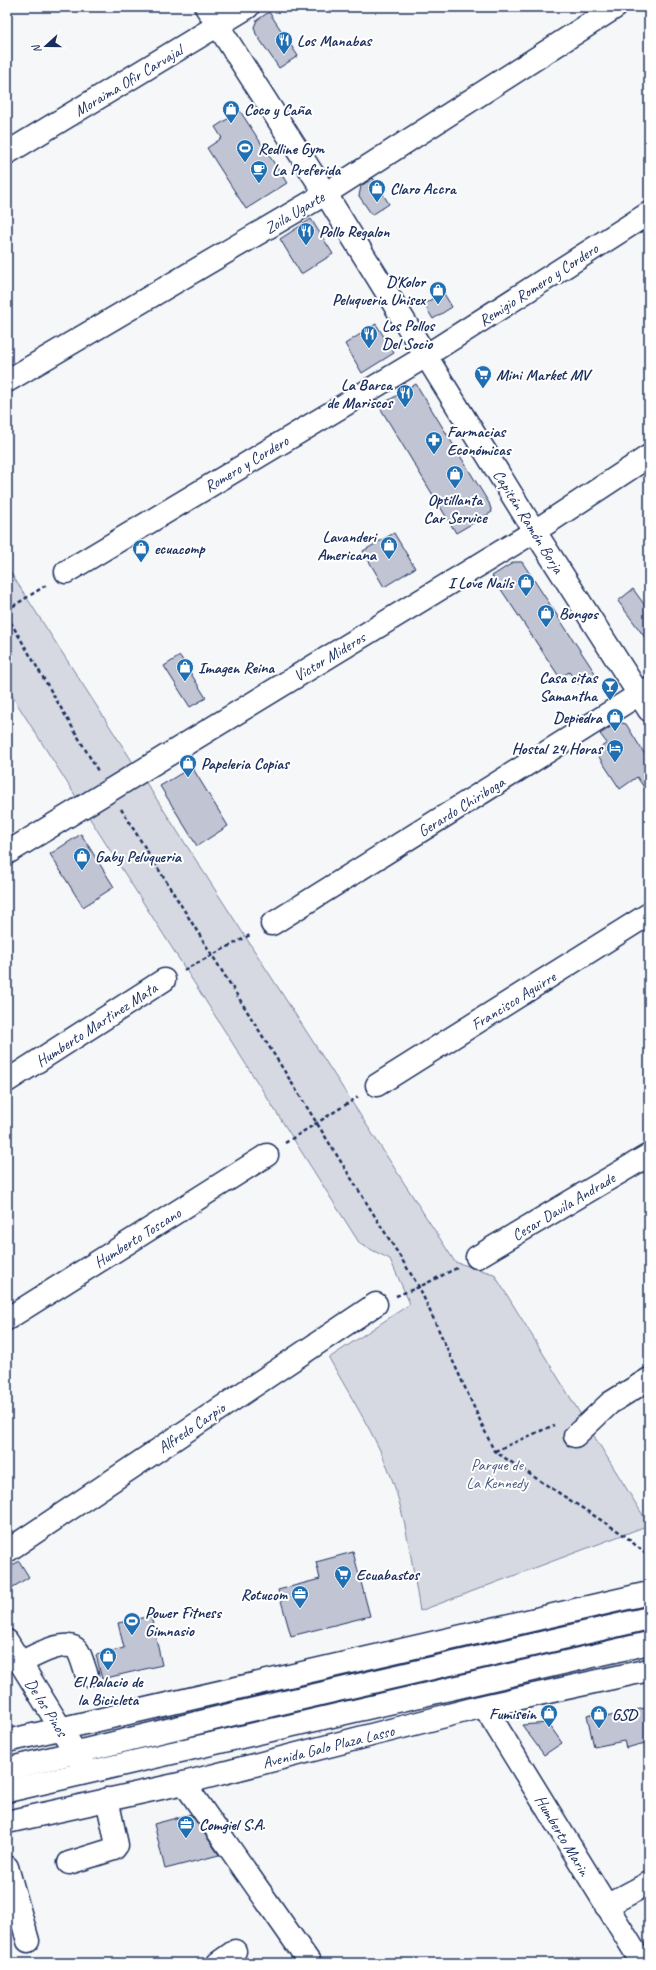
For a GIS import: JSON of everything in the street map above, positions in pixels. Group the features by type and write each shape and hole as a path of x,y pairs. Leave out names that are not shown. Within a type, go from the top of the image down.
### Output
{"street":[{"name":"Capitán Ramón Borja","path":"206,7 325,194 535,531 646,697"},
{"name":"Moraima Ofir Carvajal","path":"7,153 248,7"},
{"name":"Zoila Ugarte","path":"7,382 325,194 616,7"},
{"name":"Remigio Romero y Cordero","path":"426,355 649,212"},
{"name":"Romero y Cordero","path":"66,572 426,355"},
{"name":"Victor Mideros","path":"7,853 535,531 649,456"},
{"name":"Gerardo Chiriboga","path":"272,924 646,697"},
{"name":"Francisco Aguirre","path":"377,1085 649,914"},
{"name":"Humberto Martinez Mata","path":"7,1081 164,980"},
{"name":"Humberto Toscano","path":"7,1319 268,1155"},
{"name":"Cesar Davila Andrade","path":"477,1258 649,1155"},
{"name":"Alfredo Carpio","path":"7,1551 376,1304"},
{"path":"576,1436 610,1403 649,1379"},
{"path":"7,1741 649,1593"},
{"path":"7,1769 242,1712 649,1618"},
{"name":"De los Pinos","path":"7,1641 60,1729 88,1772"},
{"name":"Avenida Galo Plaza Lasso","path":"7,1791 649,1643"},
{"path":"20,1663 49,1650 68,1645 78,1651 87,1675"},
{"name":"Avenida Galo Plaza Lasso","path":"7,1822 184,1783 484,1706 649,1670"},
{"name":"Humberto Marin","path":"484,1706 642,1963"},
{"path":"184,1783 310,1963"},
{"path":"69,1863 114,1849 118,1845 107,1799"},
{"path":"7,1867 28,1941"},
{"path":"606,1906 649,1882"},
{"path":"218,1963 235,1951"}],"path":[{"path":"7,610 66,572"},
{"path":"7,616 109,790 419,1287 494,1451 624,1535 649,1557"},
{"path":"164,980 272,924"},
{"path":"268,1155 377,1085"},
{"path":"376,1304 419,1287 477,1258"},
{"path":"494,1451 557,1424 576,1436"}],"green space":[{"name":"Parque de La Kennedy","path":"7,567 455,1262 494,1274 649,1525 420,1611 404,1521 388,1468 368,1426 329,1358 410,1304 390,1259 360,1244 7,688"}],"building":[{"path":"269,12 298,56 279,68 256,34 254,27 257,20"},
{"path":"240,111 287,183 246,209 207,148 222,138 215,127"},
{"path":"373,178 389,204 372,215 359,196 361,186"},
{"name":"Pollo Regalon","path":"311,219 333,254 301,274 280,239"},
{"name":"D'Kolor Peluqueria Unisex","path":"443,292 452,307 433,319 424,304"},
{"name":"Los Pollos Del Socio","path":"376,324 394,353 362,373 345,344"},
{"path":"416,384 489,503 492,512 456,533 379,406"},
{"name":"Lavanderi Americana","path":"394,533 415,568 384,587 363,551"},
{"path":"514,562 522,562 595,673 578,684 569,672 560,678 492,576"},
{"path":"633,589 649,611 649,643 618,601"},
{"name":"Imagen Reina","path":"180,656 206,698 190,707 164,666"},
{"path":"618,722 626,724 649,761 649,795 637,777 620,789 595,751 607,743 600,734"},
{"path":"192,767 228,826 197,846 160,786"},
{"name":"Gaby Peluqueria","path":"81,834 114,887 83,907 50,854"},
{"path":"353,1552 370,1616 291,1636 278,1590 320,1579 316,1562"},
{"path":"19,1561 29,1577 7,1591 7,1569"},
{"path":"151,1616 162,1665 102,1679 96,1655 124,1648 118,1623"},
{"path":"649,1707 649,1742 626,1748 624,1741 594,1747 587,1715 605,1711 606,1717"},
{"path":"548,1723 562,1743 544,1755 522,1725"},
{"name":"Comgiel S.A.","path":"191,1814 219,1855 165,1869 154,1824"}],"place":[{"name":"Los Manabas","path":"284,55"},
{"name":"Coco y Caña","path":"231,124"},
{"name":"Redline Gym","path":"245,163"},
{"name":"La Preferida","path":"259,184"},
{"name":"Claro Accra","path":"377,203"},
{"name":"Pollo Regalon","path":"306,246"},
{"name":"D'Kolor Peluqueria Unisex","path":"438,305"},
{"name":"Los Pollos Del Socio","path":"369,349"},
{"name":"Mini Market MV","path":"483,389"},
{"name":"La Barca de Mariscos","path":"405,408"},
{"name":"Farmacias Económicas","path":"434,455"},
{"name":"Optillanta Car Service","path":"455,489"},
{"name":"Lavanderi Americana","path":"389,560"},
{"name":"ecuacomp","path":"141,563"},
{"name":"I Love Nails","path":"526,597"},
{"name":"Bongos","path":"546,628"},
{"name":"Imagen Reina","path":"185,682"},
{"name":"Casa citas Samantha","path":"610,701"},
{"name":"Depiedra","path":"615,732"},
{"name":"Hostal 24 Horas","path":"615,763"},
{"name":"Papeleria Copias","path":"188,778"},
{"name":"Gaby Peluqueria","path":"82,871"},
{"name":"Ecuabastos","path":"343,1589"},
{"name":"Rotucom","path":"300,1609"},
{"name":"Power Fitness Gimnasio","path":"132,1636"},
{"name":"El Palacio de la Bicicleta","path":"108,1671"},
{"name":"Fumisein","path":"549,1728"},
{"name":"GSD","path":"599,1729"},
{"name":"Comgiel S.A.","path":"186,1839"}]}
